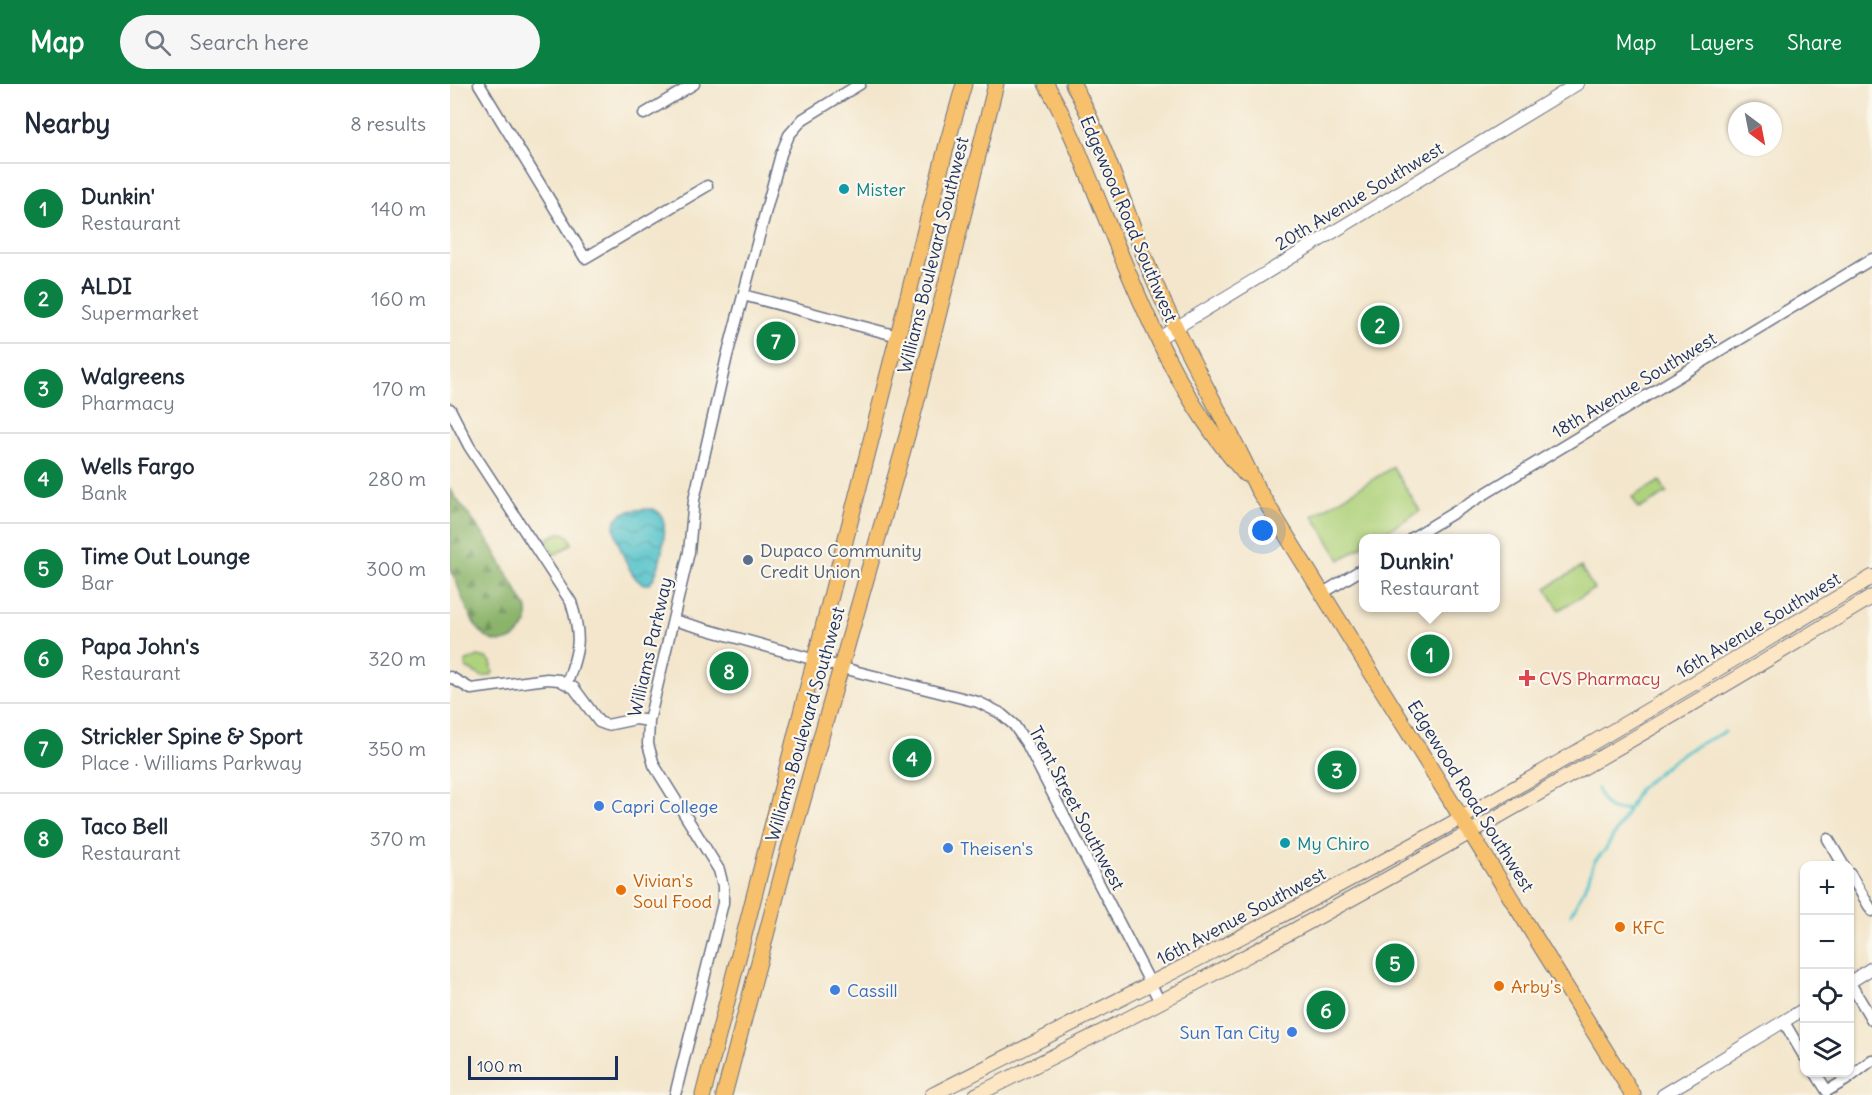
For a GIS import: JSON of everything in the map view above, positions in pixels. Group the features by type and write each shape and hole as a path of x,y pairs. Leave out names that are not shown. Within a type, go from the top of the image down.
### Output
{"main road":[{"name":"Williams Boulevard Southwest","path":"704,1095 964,84"},
{"name":"Williams Boulevard Southwest","path":"724,1095 785,863 915,408 996,84"},
{"path":"988,116 1006,84"},
{"name":"Edgewood Road Southwest","path":"1073,84 1091,122 1138,243 1175,329 1236,442 1257,488 1633,1095"},
{"name":"Edgewood Road Southwest","path":"1046,86 1074,137 1138,298 1158,338 1217,441 1257,488"},
{"name":"16th Avenue Southwest","path":"932,1095 1150,984 1461,818 1667,700 1872,577"},
{"name":"16th Avenue Southwest","path":"976,1095 1160,1002 1470,832 1676,715 1872,597"}],"street":[{"path":"479,84 585,258 707,186"},
{"path":"645,114 694,84"},
{"name":"Williams Parkway","path":"675,1095 723,903 723,886 719,870 654,765 648,744 649,721 689,552 694,500 743,295 781,153 789,135 803,119 860,84"},
{"name":"20th Avenue Southwest","path":"1158,338 1563,88 1577,84"},
{"name":"18th Avenue Southwest","path":"1419,534 1872,259"},
{"path":"743,295 898,336"},
{"path":"450,409 469,446 571,602 579,636 577,652 567,683"},
{"path":"1323,593 1359,571"},
{"name":"Trent Street Southwest","path":"673,620 978,702 1000,714 1014,725 1027,744 1160,1002"},
{"path":"450,677 471,689 547,679 559,680 567,683 580,695 599,722 607,725 636,719 649,721"},
{"path":"1828,839 1841,861"},
{"path":"1854,881 1872,911"},
{"path":"1854,979 1872,968"},
{"path":"1854,989 1872,1020"},
{"path":"1663,1095 1800,1012"},
{"path":"1784,1022 1800,1049"},
{"path":"1854,1070 1872,1060"},
{"path":"1818,1077 1827,1091 1843,1077"}],"green space":[{"path":"1393,467 1420,511 1382,534 1359,534 1359,548 1340,560 1313,516"},
{"path":"1660,481 1667,493 1639,509 1632,497"},
{"path":"450,490 491,545 527,609 527,624 514,638 501,642 491,640 474,623 467,610 450,570"},
{"path":"559,533 568,535 572,544 556,554 547,544 548,538"},
{"path":"1581,567 1594,589 1559,610 1546,588"},
{"path":"478,656 491,662 493,672 491,675 483,677 466,668 465,662"}],"water":[{"path":"654,509 663,521 664,540 657,571 649,584 644,584 631,572 614,525 624,513"}],"waterway":[{"path":"1571,914 1588,881 1594,862 1605,850 1639,789 1673,760 1697,745 1725,732"},
{"path":"1597,789 1608,807 1616,810 1627,809"}],"place":[{"name":"Mister","path":"844,189"},
{"name":"ALDI","path":"1380,325"},
{"name":"Strickler Spine & Sport","path":"776,341"},
{"name":"Dupaco Community Credit Union","path":"748,560"},
{"name":"Dunkin'","path":"1430,654"},
{"name":"Taco Bell","path":"729,671"},
{"name":"CVS Pharmacy","path":"1527,678"},
{"name":"Wells Fargo","path":"912,758"},
{"name":"Walgreens","path":"1337,770"},
{"name":"Capri College","path":"599,806"},
{"name":"My Chiro","path":"1285,843"},
{"name":"Theisen's","path":"948,848"},
{"name":"Vivian's Soul Food","path":"621,890"},
{"name":"KFC","path":"1620,927"},
{"name":"Time Out Lounge","path":"1395,963"},
{"name":"Arby's","path":"1499,986"},
{"name":"Cassill","path":"835,990"},
{"name":"Papa John's","path":"1326,1010"},
{"name":"Sun Tan City","path":"1292,1032"}]}
